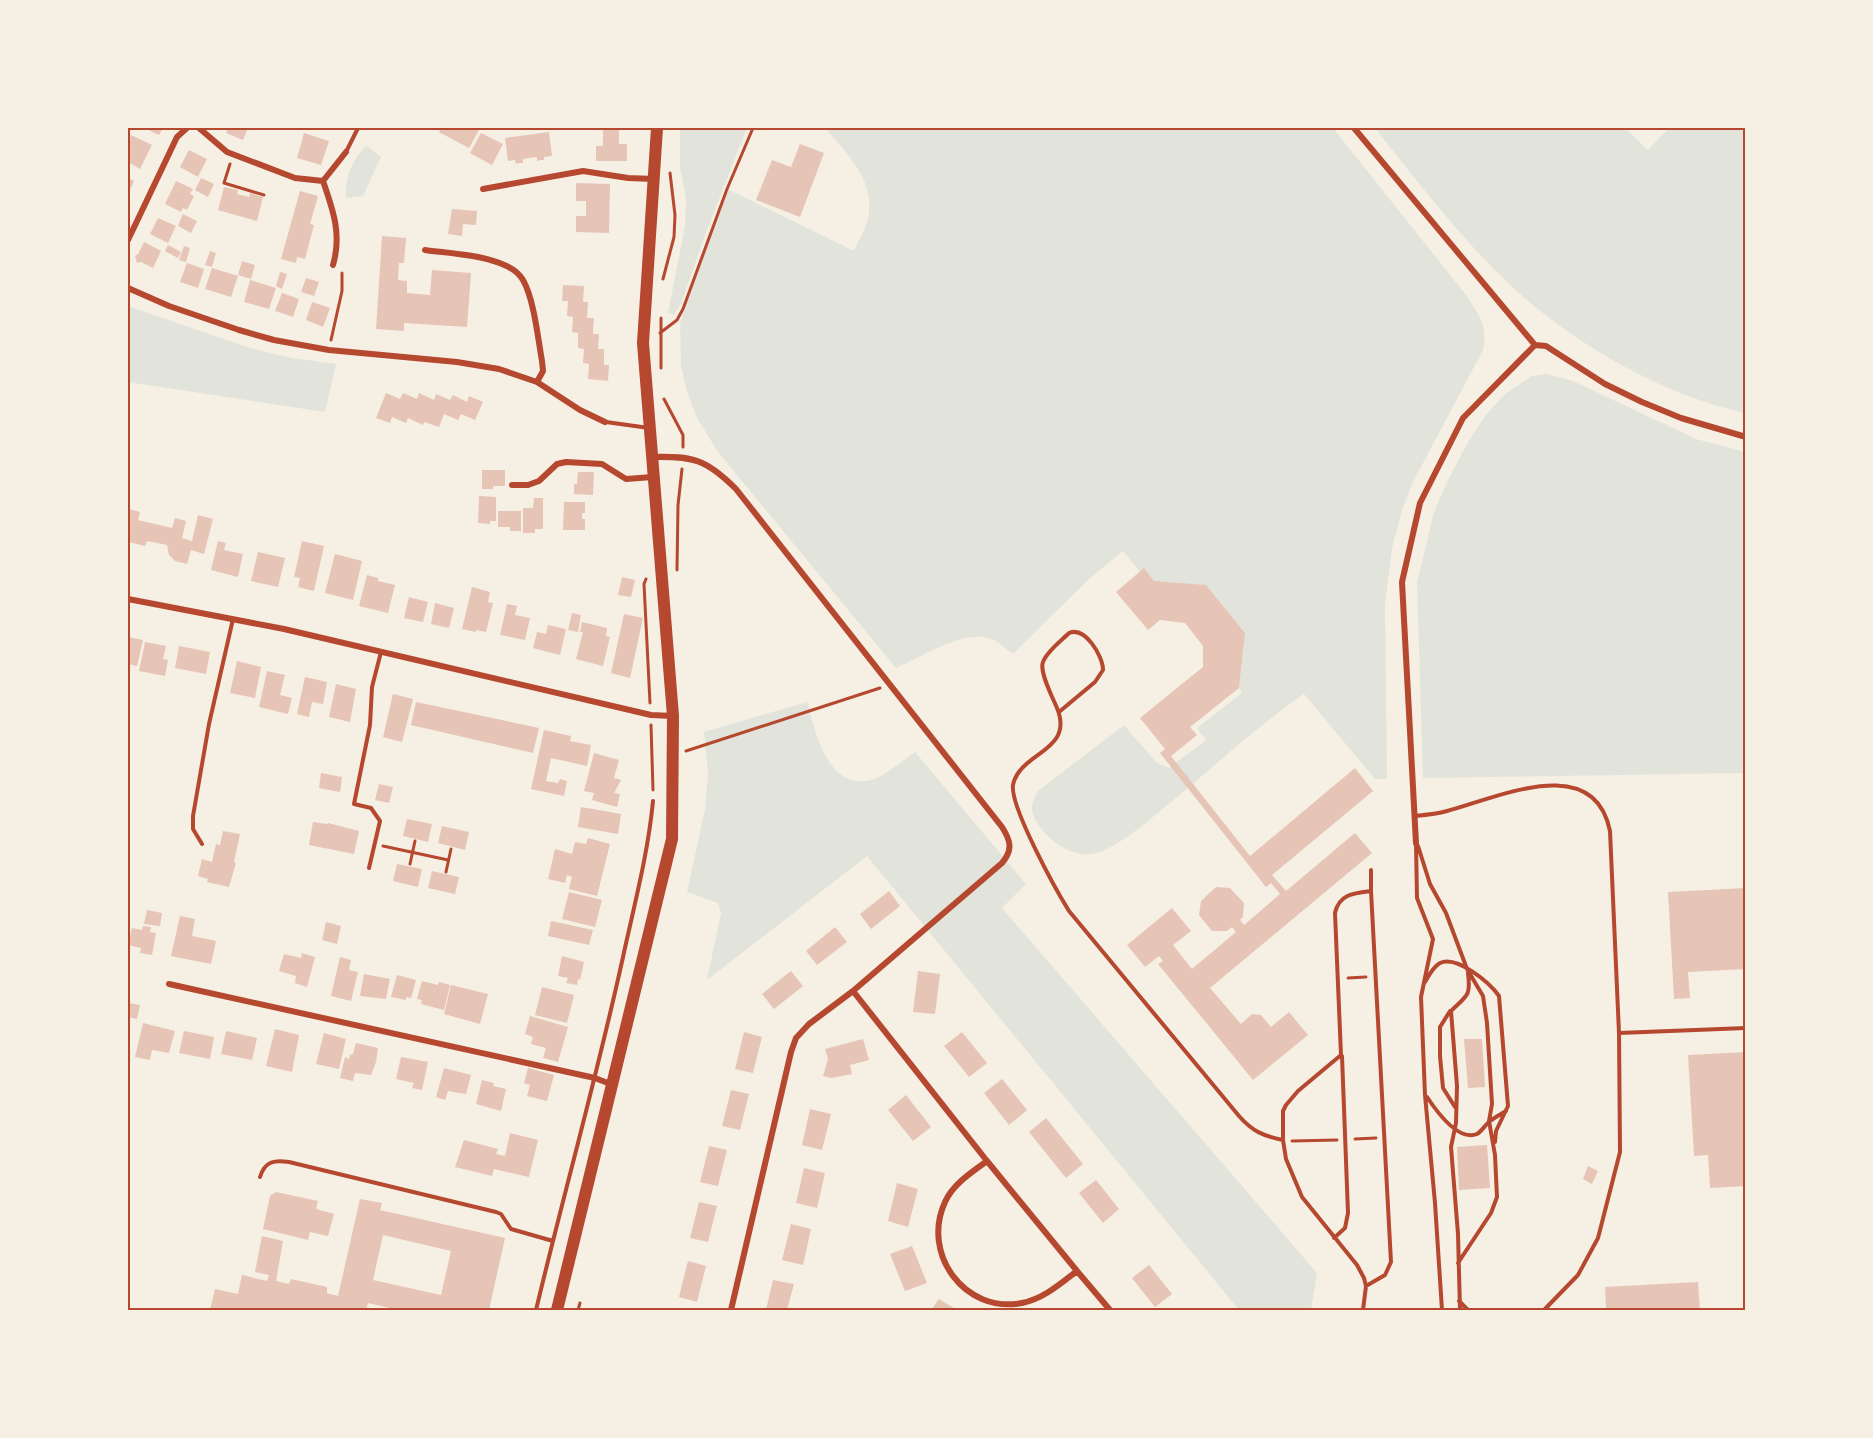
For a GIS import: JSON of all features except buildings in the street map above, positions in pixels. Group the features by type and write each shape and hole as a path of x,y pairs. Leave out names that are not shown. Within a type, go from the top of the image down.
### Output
{"main road":[{"path":"557,1311 672,839 673,716 643,343 657,128"}],"street":[{"path":"128,240 177,137 187,128"},
{"path":"199,128 227,152 295,178 323,181"},
{"path":"1354,128 1534,345 1546,346 1605,384 1642,402 1698,424 1746,436"},
{"path":"323,181 346,152"},
{"path":"483,189 584,171 628,178 655,179"},
{"path":"323,181 335,214 337,229 338,244 333,265"},
{"path":"425,250 491,260 510,267 519,274 528,293 542,361 543,371 537,382"},
{"path":"128,288 168,306 239,330 310,348 489,367 537,382 580,410 605,422"},
{"path":"1416,843 1402,582 1420,503 1463,418 1534,345"},
{"path":"651,457 683,456 696,459 715,469 749,504 1002,827 1011,850 991,873 853,991 809,1024 796,1038 732,1311"},
{"path":"512,485 528,485 539,481 557,464 566,462 602,464 626,479 653,477"},
{"path":"128,599 381,651 651,715 673,716"},
{"path":"169,984 595,1078 613,1085"},
{"path":"853,991 987,1161 1110,1311"},
{"path":"987,1161 956,1185 945,1202 940,1216 938,1244 952,1277 971,1294 988,1301 1007,1304 1021,1303 1042,1296 1077,1271"}],"lane":[{"path":"205,133 211,128"},
{"path":"346,152 358,128"},
{"path":"605,422 649,428"},
{"path":"201,844 193,829 193,816 209,724 232,620"},
{"path":"1059,712 1095,682 1103,670 1103,663 1079,632 1069,633 1043,661 1042,669 1062,724 1055,739 1016,777 1013,790 1017,808 1055,888 1070,911 1239,1116 1256,1132 1283,1140"},
{"path":"369,868 380,821 371,808 354,804 370,725 372,687 381,651"},
{"path":"1414,816 1444,812 1496,796 1542,787 1579,789 1587,792 1596,799 1608,818 1619,1033 1620,1152 1603,1227 1578,1275 1544,1311"},
{"path":"536,1311 595,1078 646,849 653,801"},
{"path":"1416,843 1430,884 1446,913 1467,969 1483,996 1492,1104 1489,1121 1495,1155"},
{"path":"1416,843 1417,898 1433,939 1422,988 1425,1095 1438,1233 1442,1311"},
{"path":"1366,1286 1385,1275 1391,1262 1371,870"},
{"path":"1334,1238 1345,1228 1348,1213 1335,926 1337,906 1345,897 1371,891"},
{"path":"1422,988 1439,963 1456,963 1492,987 1499,996 1508,1100 1496,1131 1497,1197 1495,1205 1458,1263"},
{"path":"1456,1109 1443,1088 1440,1027 1469,992 1467,969"},
{"path":"1451,1011 1457,1086 1451,1157 1458,1234 1460,1311"},
{"path":"1619,1033 1746,1028"},
{"path":"1341,1055 1298,1091 1286,1105 1283,1111 1283,1140 1286,1159 1302,1197 1361,1271 1366,1286 1363,1311"},
{"path":"1425,1095 1437,1112 1461,1133 1477,1134 1489,1121 1506,1110"},
{"path":"260,1177 268,1162 278,1160 289,1162 496,1212 501,1214 512,1228 553,1241"},
{"path":"1459,1300 1468,1311"}],"path":[{"path":"661,333 677,320 683,309 727,189 753,128"},
{"path":"234,154 224,183 264,195"},
{"path":"661,288 674,237 675,215 670,171"},
{"path":"329,350 342,291 343,273 333,265"},
{"path":"661,310 661,368"},
{"path":"662,392 665,404 682,435"},
{"path":"675,572 678,567 678,505 682,475"},
{"path":"651,575 644,584 653,801"},
{"path":"673,755 890,685"},
{"path":"410,864 415,841"},
{"path":"375,844 448,860"},
{"path":"446,872 451,849"},
{"path":"1337,979 1376,977"},
{"path":"578,1311 580,1303"}],"shaded area":[{"path":"680,128 747,128 681,304 674,315 668,313 685,226 686,199 680,167"},
{"path":"825,128 1333,128 1466,295 1481,321 1484,333 1483,350 1412,484 1392,548 1385,605 1387,779 1375,779 1304,694 1255,731 1147,822 1113,846 1092,854 1078,853 1064,848 1045,834 1032,810 1038,791 1124,725 1157,763 1169,768 1206,740 1197,728 1242,693 1239,688 1245,633 1206,585 1150,584 1123,551 1088,580 1013,654 994,640 971,637 944,645 896,668 718,452 697,418 686,389 681,365 680,323 727,189 854,251 868,217 867,188 856,166"},
{"path":"1375,128 1625,128 1648,150 1669,128 1745,128 1745,413 1714,405 1650,380 1588,345 1560,326 1508,283 1472,246"},
{"path":"366,145 381,157 363,196 346,198 350,169"},
{"path":"128,306 253,349 292,358 336,364 325,412 128,382"},
{"path":"1547,374 1573,381 1696,439 1745,452 1745,773 1423,778 1417,583 1434,512 1468,442 1485,416 1504,395 1532,376"},
{"path":"807,702 824,754 841,775 852,780 872,780 915,752 1026,884 1002,908 1317,1273 1311,1310 1239,1310 867,856 707,980 721,913 718,903 687,892 705,809 708,773 704,732"}]}
